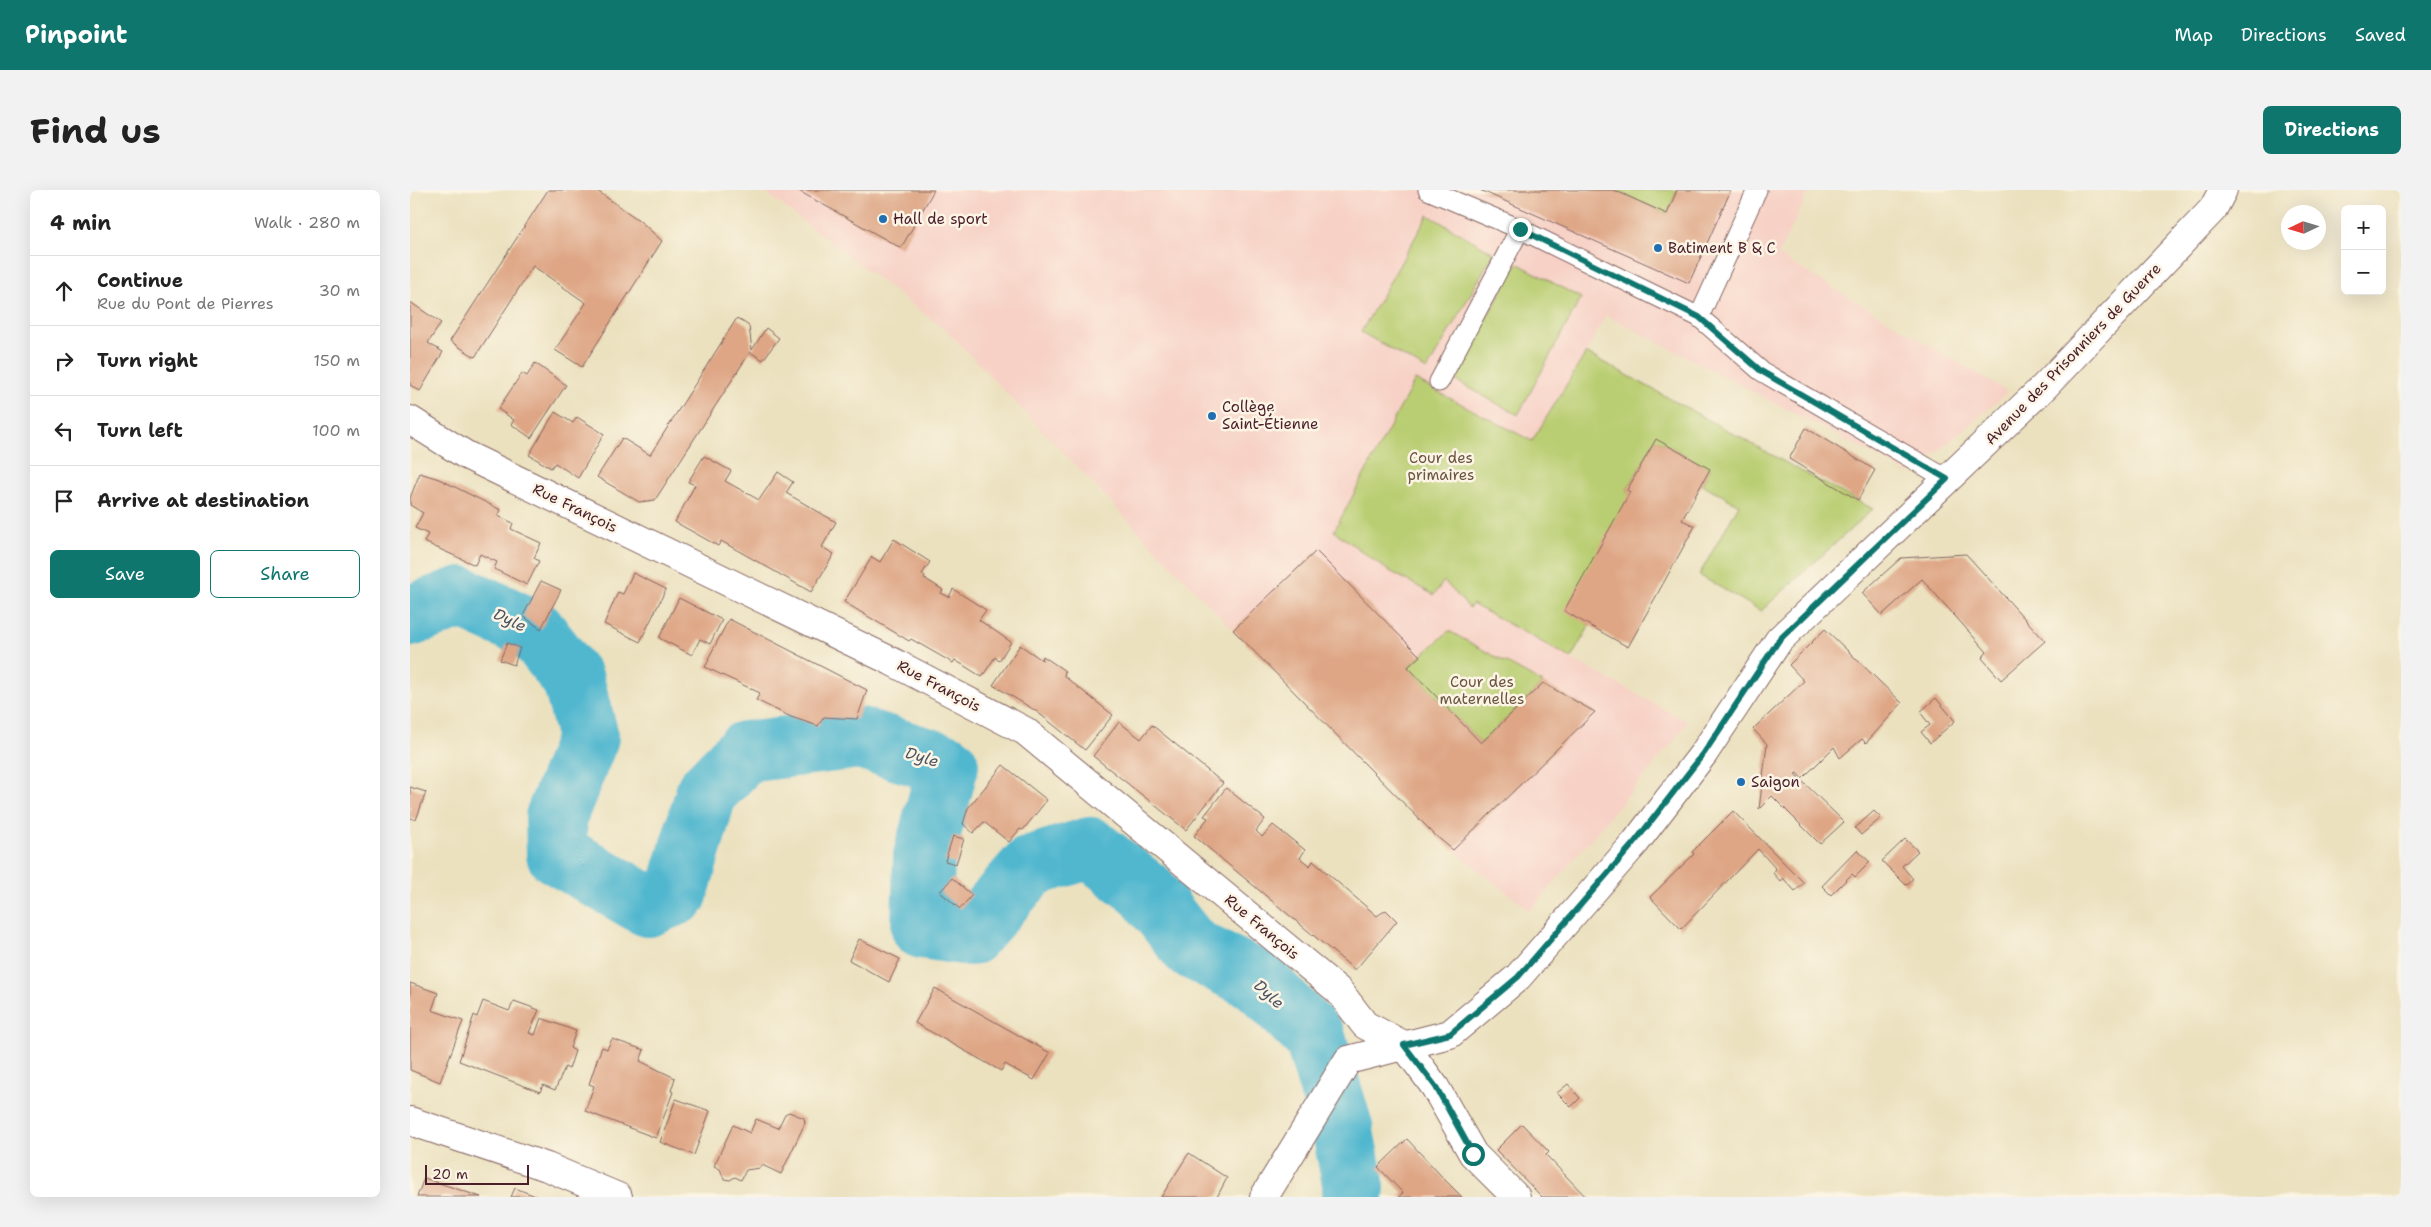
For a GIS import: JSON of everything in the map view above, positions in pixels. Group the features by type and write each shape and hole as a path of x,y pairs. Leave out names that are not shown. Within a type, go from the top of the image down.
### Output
{"street":[{"name":"Avenue des Prisonniers de Guerre","path":"1264,1197 1348,1060 1450,1034 1518,977 1634,843 1704,753 1779,640 2059,372 2213,209 2222,190"},
{"name":"Rue François","path":"410,420 466,455 890,661 1024,731 1340,991 1365,1025 1404,1045"},
{"path":"1404,1045 1436,1087 1473,1154 1516,1197"},
{"path":"410,1122 547,1167 618,1197"}],"lane":[{"path":"1428,190 1520,229 1699,317 1761,371 1947,479"},
{"path":"1699,317 1757,190"},
{"path":"1439,382 1520,229"}],"shaded area":[{"name":"Collège Saint-Étienne","path":"762,190 1810,190 1778,255 2008,392 1911,474 1606,315 1586,353 1532,441 1469,607 1471,604 1688,722 1530,911 1436,836 1233,630 948,332"}],"green space":[{"path":"1614,190 1677,190 1667,214"},
{"path":"1428,215 1494,253 1427,370 1361,332"},
{"path":"1517,263 1581,298 1518,415 1453,379"},
{"name":"Cour des primaires","path":"1586,353 1873,509 1761,611 1699,575 1739,505 1702,484 1710,469 1656,439 1627,490 1630,492 1590,625 1571,658 1472,604 1469,608 1444,581 1434,595 1386,569 1334,531 1415,380 1532,441"},
{"name":"Cour des maternelles","path":"1449,631 1543,683 1481,743 1408,667"}],"building":[{"path":"548,190 596,190 640,221 662,241 582,367 555,350 586,303 533,266 475,357 450,341"},
{"name":"Hall de sport","path":"797,190 934,190 901,248"},
{"name":"Batiment B & C","path":"1480,190 1614,190 1667,214 1677,190 1731,190 1689,283"},
{"path":"410,302 441,323 428,343 443,352 420,391 410,385"},
{"path":"737,318 749,326 752,350 766,328 779,338 763,360 750,352 655,500 639,502 597,477 622,438 650,455"},
{"path":"535,363 566,385 531,438 511,424 514,420 498,409 522,373 527,376"},
{"path":"555,412 573,423 577,417 604,434 578,478 555,463 551,468 529,455"},
{"path":"1806,428 1875,470 1858,500 1789,459"},
{"path":"1656,439 1710,469 1682,520 1695,526 1628,647 1564,611 1630,492 1627,490"},
{"path":"704,456 731,471 725,481 759,500 778,472 793,482 786,493 836,522 822,547 834,554 811,592 721,541 718,546 675,522 695,485 688,482"},
{"path":"420,473 439,479 501,510 498,516 513,523 511,529 541,543 534,558 539,561 527,585 494,569 497,562 480,554 475,565 424,542 428,534 415,528 423,513 410,505 410,498"},
{"path":"894,539 930,562 922,574 925,576 924,578 943,590 941,593 949,597 953,589 986,610 979,620 1011,642 999,661 995,657 982,677 955,660 953,663 911,639 909,641 844,602 872,557 880,562"},
{"path":"1316,551 1420,656 1408,667 1481,743 1543,683 1595,712 1453,850 1436,836 1233,630"},
{"path":"1966,554 2045,641 2001,680 1982,658 1987,652 1922,579 1882,615 1862,593 1901,558"},
{"path":"633,573 666,589 640,642 604,624 618,592 623,594"},
{"path":"541,581 561,590 541,629 523,616"},
{"path":"679,598 722,620 710,644 700,639 692,655 659,638"},
{"path":"729,619 867,690 857,719 824,717 818,726 791,717 756,700 760,693 705,667"},
{"path":"1825,629 1902,703 1866,743 1862,739 1840,758 1834,747 1802,779 1797,773 1795,774 1844,822 1820,844 1772,796 1759,809 1767,744 1753,729 1804,681 1789,665"},
{"path":"507,643 520,648 514,665 500,660"},
{"path":"1020,645 1042,660 1043,656 1065,671 1064,676 1113,715 1085,750 1036,711 993,685"},
{"path":"1936,698 1955,721 1930,743 1921,732 1930,725 1920,712"},
{"path":"1119,722 1141,739 1152,725 1223,783 1186,830 1093,756"},
{"path":"1003,765 1047,800 1023,830 1020,829 1009,842 984,822 973,833 963,824 968,808"},
{"path":"410,787 426,792 416,820 410,818"},
{"path":"1226,788 1265,819 1256,831 1262,837 1273,825 1305,850 1300,858 1310,866 1313,861 1377,916 1386,910 1397,921 1355,970 1194,836 1208,818 1204,816"},
{"path":"1733,811 1804,883 1795,891 1783,878 1781,882 1773,873 1776,869 1758,849 1681,929 1650,897 1694,854 1692,852"},
{"path":"1874,811 1881,818 1861,835 1855,828"},
{"path":"953,836 964,839 956,864 945,861"},
{"path":"1905,839 1918,851 1902,866 1913,879 1906,885 1882,861"},
{"path":"1857,850 1870,862 1855,877 1852,874 1831,895 1822,886"},
{"path":"952,878 972,895 960,909 940,892"},
{"path":"859,939 900,959 889,982 849,960"},
{"path":"410,983 438,993 432,1010 463,1021 440,1082 410,1070"},
{"path":"935,988 1050,1053 1034,1080 1005,1064 1001,1071 915,1023"},
{"path":"483,1001 509,1011 514,1001 539,1010 529,1033 535,1035 541,1018 576,1031 570,1048 575,1051 569,1069 565,1067 555,1090 543,1085 540,1092 459,1061 474,1015 477,1017"},
{"path":"612,1039 644,1050 640,1061 675,1078 671,1091 673,1092 656,1138 585,1111 594,1086 589,1084 598,1057 602,1047 607,1049"},
{"path":"1568,1084 1580,1098 1571,1107 1557,1093"},
{"path":"676,1099 710,1111 694,1155 660,1142"},
{"path":"789,1112 804,1118 805,1123 781,1174 762,1165 760,1168 746,1170 741,1180 735,1177 730,1180 724,1179 720,1169 714,1166 733,1125 750,1133 756,1119 778,1128 785,1114"},
{"path":"1522,1124 1549,1152 1546,1155 1586,1197 1542,1197 1496,1150"},
{"path":"1407,1139 1462,1197 1398,1197 1403,1193 1378,1167"},
{"path":"1189,1153 1227,1178 1217,1197 1161,1197"},
{"path":"424,1178 481,1197 417,1197"},
{"path":"515,1188 538,1197 511,1197"}],"waterway":[{"name":"Dyle","path":"410,616 461,597 535,631 573,680 588,737 556,817 557,854 648,906 677,894 707,791 745,752 860,738 948,765 924,856 922,928 970,935 1031,866 1090,848 1146,891 1191,948 1258,981 1315,1038 1342,1127 1354,1188 1352,1197"}],"place":[{"name":"Hall de sport","path":"883,219"},
{"name":"Batiment B & C","path":"1658,248"},
{"name":"Collège Saint-Étienne","path":"1212,416"},
{"name":"Saigon","path":"1741,782"}],"route":[{"path":"1473,1154 1436,1087 1404,1045 1450,1034 1518,977 1634,843 1704,753 1779,640 1947,479 1761,371 1699,317 1520,229"}]}
